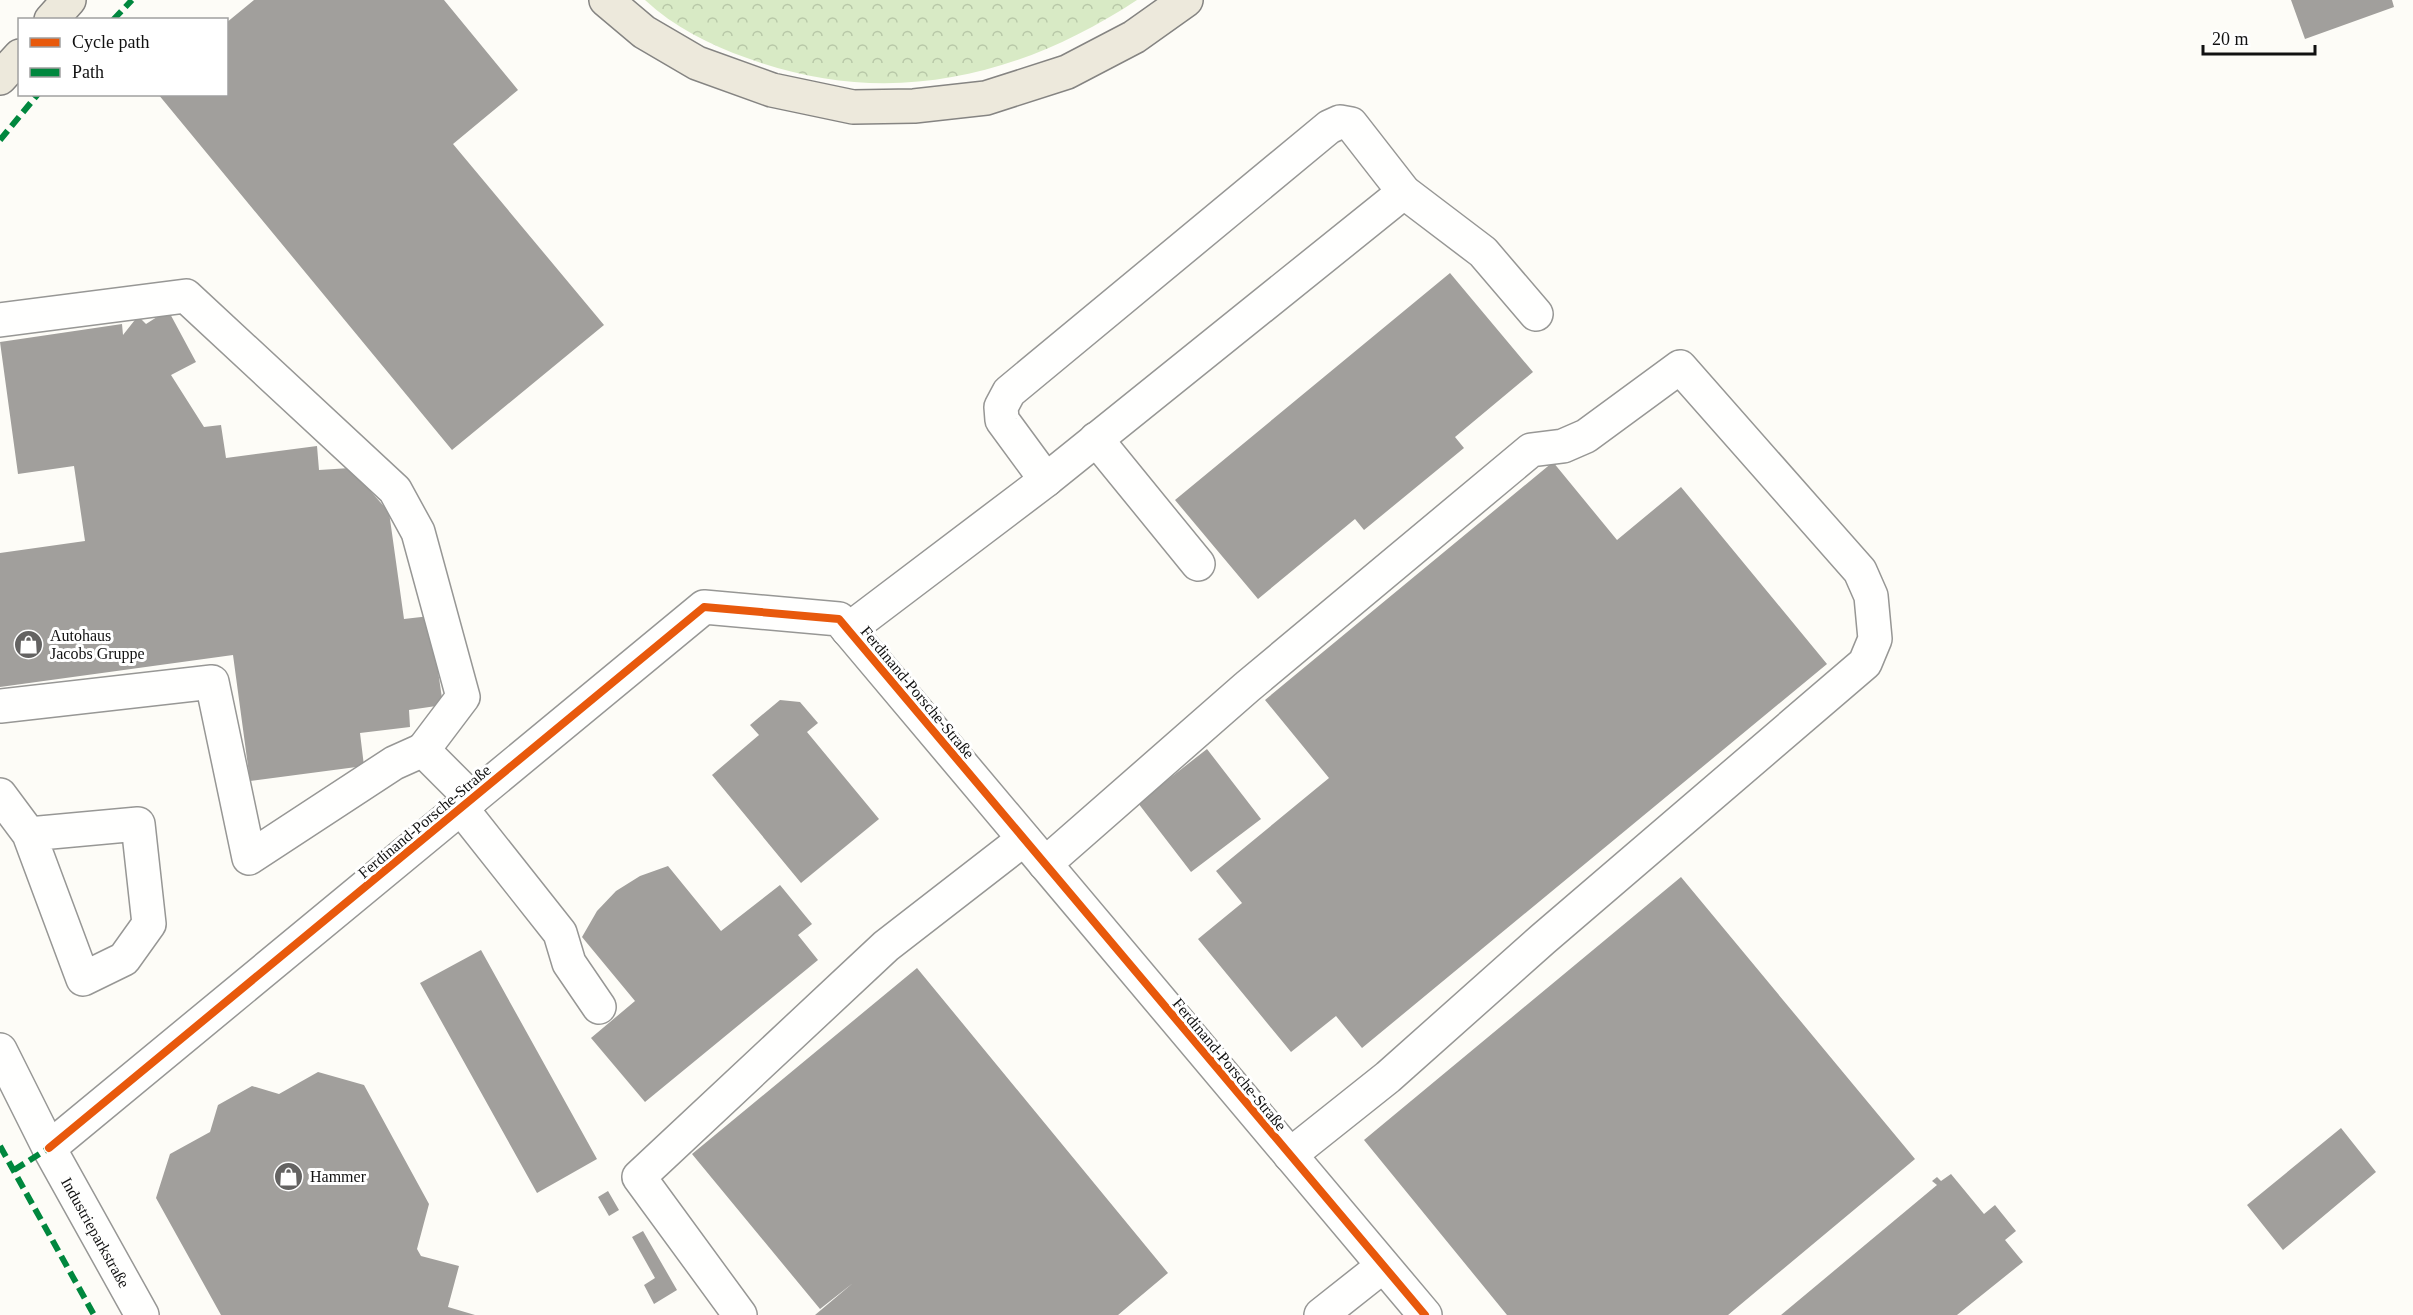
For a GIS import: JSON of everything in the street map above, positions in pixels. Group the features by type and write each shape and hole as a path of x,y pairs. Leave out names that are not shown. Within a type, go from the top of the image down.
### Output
{"main road":[{"path":"53,18 69,0"},
{"path":"606,0 644,32 697,63 772,90 853,107 914,106 986,98 1067,72 1134,37 1186,0"},
{"path":"0,78 18,58"}],"street":[{"path":"1046,480 1002,420 1001,407 1009,392 1329,127 1340,122 1351,123 1404,192 1483,252 1536,314"},
{"path":"848,630 1046,480 1404,192"},
{"path":"0,320 186,296 395,490 418,532 463,697 423,750 394,763 249,858 212,682 0,706"},
{"path":"1045,864 1247,687 1531,450 1563,446 1586,436 1680,367 1860,571 1871,596 1875,639 1865,663 1544,939 1388,1077 1290,1155"},
{"path":"1096,439 1198,564"},
{"name":"Ferdinand-Porsche-Straße","path":"49,1148 704,607 839,619 1425,1315"},
{"path":"423,750 467,803 560,933 569,963 599,1007"},
{"path":"0,795 28,834 83,979 124,959 149,924 138,824 28,834"},
{"path":"740,1315 639,1177 886,946 1024,839"},
{"path":"0,1050 49,1148"},
{"name":"Industrieparkstraße","path":"49,1148 142,1315"},
{"path":"1321,1315 1383,1266"}],"green space":[{"path":"645,0 1137,0 1045,50 997,67 949,78 899,83 849,82 798,73 747,58 693,34 668,19"}],"building":[{"path":"254,0 444,0 518,90 453,144 604,325 452,450 160,96 228,96 228,21"},
{"path":"2291,0 2392,0 2394,7 2305,39"},
{"path":"1450,273 1533,372 1455,437 1464,448 1364,530 1355,519 1258,599 1175,500"},
{"path":"168,310 196,362 171,375 204,427 221,425 226,458 317,446 319,470 350,468 389,512 404,619 430,616 443,705 409,710 410,727 360,733 364,766 250,781 233,655 0,687 0,553 85,541 74,466 18,474 0,342 122,324 123,335 138,316 146,324"},
{"path":"1553,462 1617,540 1681,487 1827,664 1362,1048 1336,1016 1291,1052 1198,939 1242,903 1216,871 1329,778 1265,700"},
{"path":"780,700 800,702 818,723 807,732 879,819 801,883 712,775 759,735 750,725"},
{"path":"1207,749 1261,819 1191,872 1138,803"},
{"path":"668,866 721,931 780,885 812,924 798,935 818,960 645,1102 591,1038 635,1001 582,937 597,911 616,891 640,876"},
{"path":"1681,877 1915,1159 1728,1315 1507,1315 1364,1140"},
{"path":"481,950 597,1159 537,1193 420,983"},
{"path":"917,968 1168,1273 1118,1315 815,1315 853,1283 820,1309 692,1154"},
{"name":"Hammer","path":"318,1072 364,1085 429,1204 417,1249 421,1256 459,1266 448,1307 475,1315 221,1315 156,1198 170,1154 210,1132 218,1105 252,1086 279,1094"},
{"path":"2341,1128 2376,1172 2283,1250 2247,1205"},
{"path":"1951,1174 1984,1214 1995,1205 2016,1231 2005,1240 2023,1262 1957,1315 1781,1315 1937,1185 1932,1181 1937,1177 1941,1181"},
{"path":"608,1191 619,1210 609,1216 598,1197"},
{"path":"643,1231 677,1290 654,1304 644,1285 655,1278 632,1237"}],"marked path":[{"path":"115,18 132,0"},
{"path":"0,140 36,96"},
{"path":"0,1146 94,1315"},
{"path":"14,1170 49,1148"}],"cycle path":[{"path":"49,1148 704,607 839,619 1425,1315"}],"place":[{"name":"Autohaus Jacobs Gruppe","path":"29,644"},
{"name":"Hammer","path":"289,1176"}]}
